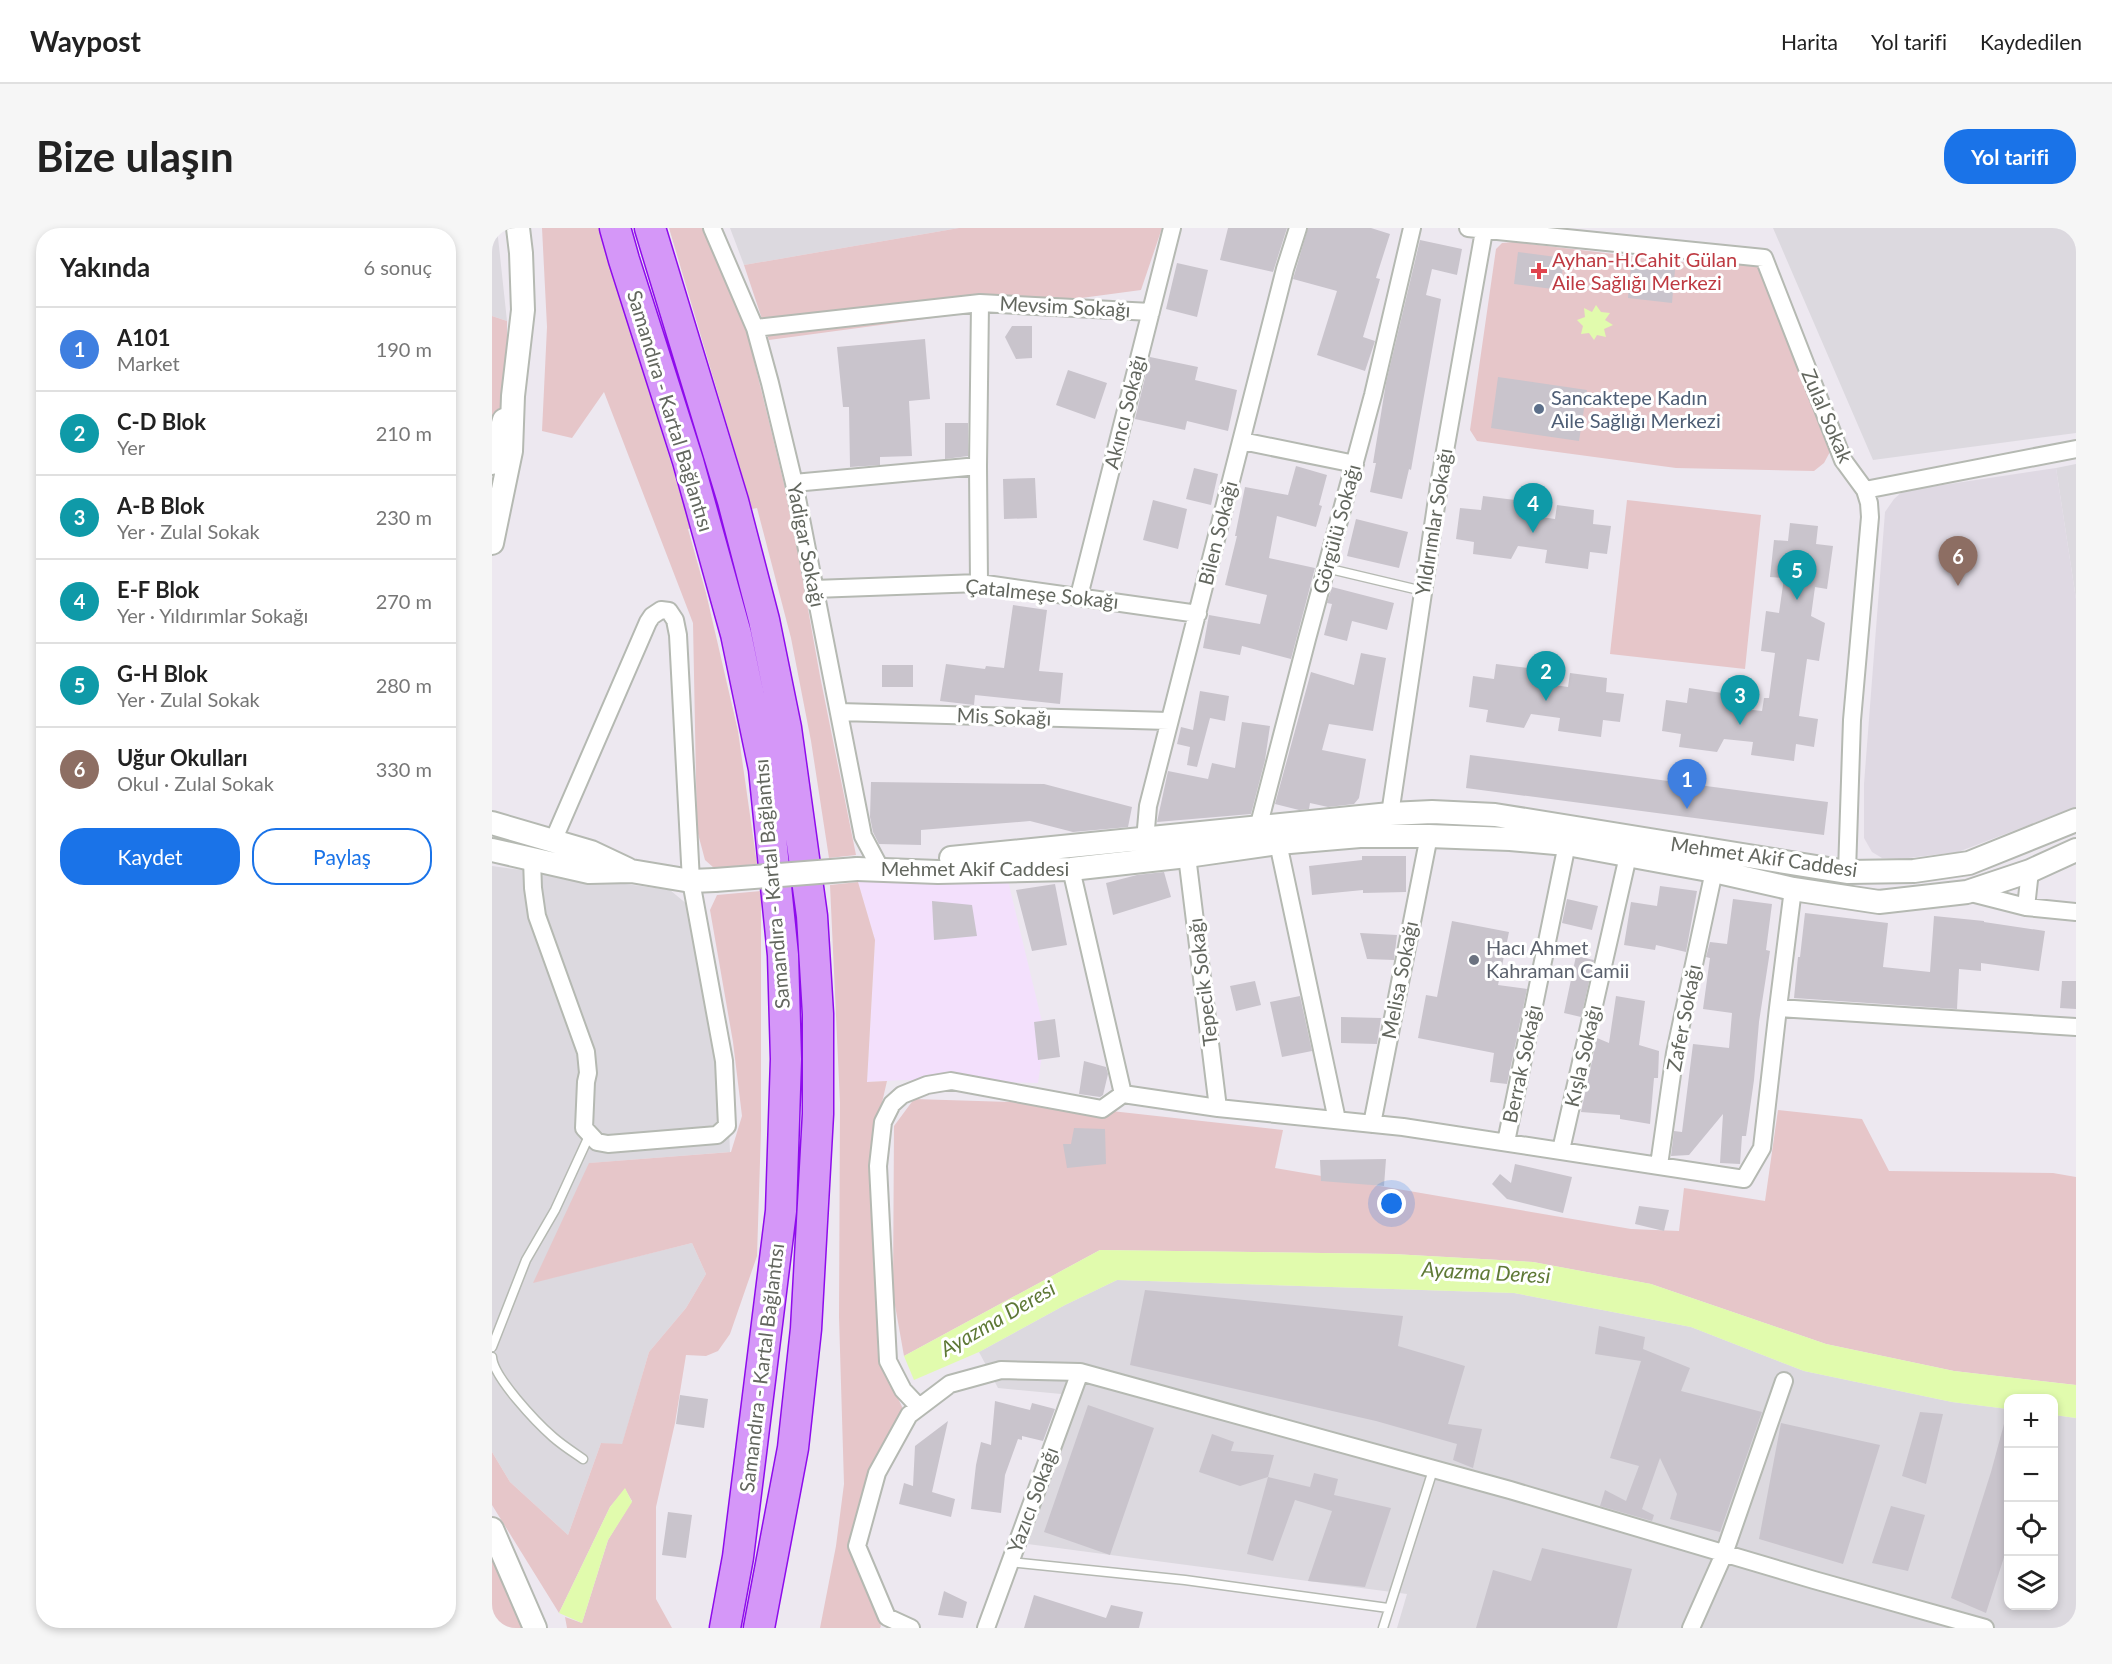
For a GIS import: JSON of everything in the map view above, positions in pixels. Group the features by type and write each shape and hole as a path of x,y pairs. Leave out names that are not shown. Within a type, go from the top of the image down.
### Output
{"highway":[{"name":"Samandıra - Kartal Bağlantısı","path":"615,228 688,460 736,634 764,769 783,955 786,1059 781,1211 738,1557 725,1628"},
{"name":"Samandıra - Kartal Bağlantısı","path":"650,228 733,501 764,620 786,728 812,916 818,1014 818,1114 806,1329 793,1449 759,1628"}],"main road":[{"path":"492,543 511,451 513,396 523,310 518,228"},
{"path":"492,462 497,440 513,396"},
{"name":"Mehmet Akif Caddesi","path":"868,868 1390,814 1432,812 1495,815 1793,889 1879,902 1967,892 2030,871 2076,850"},
{"name":"Mehmet Akif Caddesi","path":"868,868 938,872 1071,869 1278,843 1360,836 1428,836 1626,846 1769,858 1847,872 1914,871 1969,863 2076,820"},
{"path":"492,823 591,852 631,871"},
{"path":"1258,828 1278,843"},
{"path":"492,850 589,872 631,871 691,881 868,868"},
{"path":"1769,858 1793,889"},
{"path":"492,1529 535,1628"}],"street":[{"name":"Yadigar Sokağı","path":"712,228 755,328 770,383 794,483 868,868"},
{"name":"Akıncı Sokağı","path":"1078,596 1172,228"},
{"name":"Bilen Sokağı","path":"1145,840 1148,806 1169,721 1285,269 1298,228"},
{"name":"Görgülü Sokağı","path":"1258,828 1373,395 1412,228"},
{"name":"Zulal Sokak","path":"1476,229 1764,258 1843,460 1865,490 1869,503 1870,517 1852,720 1847,872"},
{"name":"Yıldırımlar Sokağı","path":"1390,814 1476,229"},
{"name":"Mevsim Sokağı","path":"755,328 980,303 1151,312"},
{"path":"979,583 980,303"},
{"path":"1242,441 1355,464"},
{"path":"1865,490 2076,449"},
{"path":"794,483 978,466"},
{"name":"Çatalmeşe Sokağı","path":"814,589 979,583 1198,614"},
{"path":"532,859 537,916 585,1052 588,1073 583,1119 584,1128 589,1136 597,1142 608,1144 717,1135 727,1126 724,1061 691,881 678,635 675,620 669,611 661,610 648,622 553,841"},
{"name":"Mis Sokağı","path":"839,712 1169,721"},
{"name":"Melisa Sokağı","path":"1372,1124 1428,836"},
{"path":"1278,843 1337,1120"},
{"name":"Berrak Sokağı","path":"1506,1142 1567,844"},
{"name":"Kışla Sokağı","path":"1562,1150 1626,846"},
{"name":"Tepecik Sokağı","path":"1188,856 1218,1108"},
{"path":"1071,869 1123,1094"},
{"name":"Zafer Sokağı","path":"1659,1165 1675,1053 1714,871"},
{"path":"2026,906 2030,871"},
{"path":"919,1407 903,1390 888,1361 878,1166 884,1122 892,1104 902,1095 927,1085 951,1081 1102,1109 1123,1094 1218,1108 1372,1124 1506,1142 1744,1179 1761,1148 1793,889"},
{"path":"1967,892 2026,906 2076,912"},
{"path":"1778,1008 2076,1027"},
{"path":"911,1628 887,1617 857,1546 877,1473 909,1414 950,1384 1001,1370 1080,1372 1434,1470 1985,1628"},
{"name":"Yazıcı Sokağı","path":"986,1628 1080,1372"},
{"path":"1691,1628 1724,1554 1784,1381"}],"lane":[{"path":"1326,568 1423,591"},
{"path":"492,1347 526,1260 555,1210 589,1136"},
{"path":"492,1357 493,1366 502,1381 553,1437 583,1459"},
{"path":"1383,1628 1434,1470"},
{"path":"1010,1562 1185,1580 1388,1608"}],"shaded area":[{"path":"492,228 497,228 507,321 492,316"},
{"path":"542,228 599,228 691,528 688,529 706,593 738,731 757,864 714,868 705,860 697,830 693,623 604,392 572,438 542,431 547,327"},
{"path":"669,228 703,228 747,332 790,509 820,676 856,855 829,858 811,741 791,638 757,508 752,509"},
{"path":"730,228 959,228 744,265"},
{"path":"959,228 1162,228 1141,290 769,340 744,265"},
{"path":"1773,228 2076,228 2076,433 1873,460"},
{"path":"1513,242 1690,263 1756,261 1831,450 1824,463 1814,471 1676,468 1477,441 1470,430 1496,249 1502,243"},
{"path":"492,316 507,321 507,404 492,454"},
{"path":"2076,464 2076,599 2056,468"},
{"path":"2056,468 2076,599 2076,807 1958,852 1900,859 1882,858 1872,852 1864,838 1864,784 1885,512 1903,491"},
{"path":"1627,500 1761,515 1745,669 1610,654"},
{"path":"492,866 670,890 694,910 726,1055 730,1152 590,1163 534,1282 692,1243 706,1274 686,1308 649,1352 622,1445 601,1443 568,1535 510,1482 492,1452"},
{"path":"1008,881 1045,1034 1038,1083 904,1080 867,1082 875,940 858,882"},
{"path":"858,882 875,940 867,1082 887,1081 871,1150 878,1356 904,1411 873,1466 849,1550 881,1626 880,1628 820,1628 836,1546 844,1484 839,1317 840,1103 830,885"},
{"path":"761,891 761,1130 757,1256 730,1334 718,1351 706,1356 686,1355 675,1423 656,1507 656,1599 672,1628 567,1628 565,1617 582,1623 608,1540 632,1501 625,1489 610,1507 559,1613 492,1505 492,1452 510,1482 568,1535 601,1443 622,1444 649,1352 686,1308 706,1274 692,1243 533,1283 589,1163 731,1152 742,1116 733,1042 710,910 717,895"},
{"path":"914,1099 1039,1103 1283,1130 1275,1168 1631,1229 1679,1231 1684,1188 1765,1201 1778,1110 1862,1119 1889,1171 2053,1173 2076,1177 2076,1385 1954,1371 1826,1344 1651,1284 1533,1262 1393,1254 1100,1250 904,1356 893,1294 894,1126"},
{"path":"1117,1280 1514,1293 1691,1327 1804,1371 1952,1402 2004,1408 2004,1610 2058,1610 2058,1416 2076,1418 2076,1628 1397,1628 1407,1594 1020,1543 1072,1395 998,1388 979,1352 1065,1305"},
{"path":"492,1554 533,1628 492,1628"}],"water":[{"path":"1596,305 1601,312 1610,313 1605,320 1613,325 1604,329 1606,337 1597,335 1594,340 1589,333 1581,334 1583,326 1577,320 1585,317 1584,308 1592,312"},
{"name":"Ayazma Deresi","path":"1100,1250 1393,1254 1533,1262 1651,1284 1826,1344 1954,1371 2076,1385 2076,1418 2058,1416 2058,1394 2004,1394 2004,1408 1952,1402 1804,1371 1691,1327 1514,1293 1117,1280 1065,1305 979,1352 914,1380 904,1356"},
{"path":"625,1488 632,1502 608,1540 582,1623 559,1613 610,1507"}],"building":[{"path":"1228,228 1287,228 1273,272 1220,260"},
{"path":"1308,228 1371,228 1390,234 1376,278 1380,279 1363,337 1375,341 1365,371 1317,355 1337,291 1293,279"},
{"path":"1420,240 1462,249 1457,275 1432,269 1426,295 1441,299 1411,470 1409,469 1402,499 1370,492 1386,383"},
{"name":"Ayhan-H.Cahit Gülan Aile Sağlığı Merkezi","path":"1518,252 1564,258 1560,290 1514,284"},
{"path":"1177,263 1208,270 1197,317 1166,309"},
{"path":"1631,266 1675,270 1672,303 1628,298"},
{"path":"1012,326 1032,326 1032,358 1016,359 1005,337"},
{"path":"925,339 930,399 909,401 912,456 880,457 880,465 850,467 849,407 843,407 837,347"},
{"path":"1150,357 1198,367 1195,380 1237,390 1228,431 1187,421 1185,430 1135,419"},
{"path":"1068,370 1107,383 1095,419 1056,405"},
{"name":"Sancaktepe Kadın Aile Sağlığı Merkezi","path":"1498,377 1587,390 1579,441 1491,428"},
{"path":"945,423 968,423 968,456 945,459"},
{"path":"1296,466 1327,475 1316,527 1277,516 1269,558 1315,568 1291,659 1242,646 1240,655 1203,648 1209,615 1260,624 1267,595 1225,585 1237,536 1235,536 1245,487 1288,495"},
{"path":"1194,468 1218,474 1211,505 1186,499"},
{"path":"1035,478 1037,518 1004,519 1003,479"},
{"path":"1483,496 1523,501 1521,514 1555,519 1557,505 1594,510 1593,524 1611,526 1607,554 1590,552 1588,569 1545,563 1547,550 1518,546 1511,559 1473,554 1474,542 1456,539 1460,508 1481,510"},
{"path":"1153,500 1187,509 1178,549 1143,540"},
{"path":"1356,519 1408,532 1399,568 1347,556"},
{"path":"1790,523 1818,526 1816,544 1833,546 1827,589 1815,587 1811,616 1825,623 1819,661 1807,659 1799,716 1818,719 1814,747 1796,744 1794,761 1751,755 1753,742 1724,739 1717,752 1679,747 1681,734 1662,731 1666,700 1687,703 1689,688 1729,694 1727,707 1762,711 1764,698 1769,698 1775,653 1761,651 1766,611 1779,613 1784,578 1770,577 1774,540 1788,541"},
{"path":"1332,587 1394,603 1387,630 1352,621 1347,641 1324,635 1332,604 1327,603"},
{"path":"1013,605 1047,610 1039,671 1063,673 1060,704 975,695 974,705 940,701 946,664 985,669 986,666 1004,668"},
{"path":"1361,653 1386,658 1373,731 1329,724 1322,750 1366,759 1359,798 1354,804 1328,807 1310,803 1309,809 1299,810 1275,804 1311,672 1354,685"},
{"path":"1496,664 1536,669 1534,682 1568,687 1570,673 1607,678 1606,692 1624,694 1620,722 1603,720 1601,737 1558,731 1560,718 1531,714 1524,728 1486,722 1488,710 1469,707 1473,676 1494,679"},
{"path":"882,665 913,665 913,687 882,687"},
{"path":"1200,691 1229,696 1225,721 1210,718 1197,767 1187,765 1190,747 1177,744 1181,727 1193,730"},
{"path":"1242,722 1270,726 1265,760 1251,814 1157,822 1168,771 1208,779 1212,763 1235,768"},
{"path":"1470,755 1828,802 1824,835 1466,788"},
{"path":"871,782 1044,784 1132,807 1128,827 1073,832 1030,821 921,830 921,845 879,844 873,832 870,817"},
{"path":"1362,856 1406,856 1406,892 1363,893 1363,890 1312,895 1309,866 1362,860"},
{"path":"1164,872 1171,897 1113,915 1106,883 1137,875"},
{"path":"1055,884 1067,945 1032,951 1016,890"},
{"path":"1660,886 1697,891 1686,952 1656,945 1655,950 1624,945 1631,902 1657,906"},
{"path":"1567,899 1598,906 1592,930 1562,923"},
{"path":"1733,899 1772,904 1766,950 1770,951 1759,1022 1754,1080 1746,1136 1742,1136 1740,1164 1720,1163 1723,1114 1689,1155 1671,1156 1674,1131 1682,1132 1693,1044 1729,1048 1732,1013 1703,1009 1710,958 1706,957 1710,942 1727,944"},
{"path":"932,901 972,905 977,936 934,940"},
{"path":"1805,913 1888,923 1883,967 1930,972 1934,916 2045,931 2039,971 1981,963 1981,971 1959,969 1957,1009 1794,998"},
{"path":"1452,921 1509,932 1498,985 1527,989 1507,1084 1490,1082 1494,1053 1418,1038 1426,995 1437,997"},
{"path":"1360,933 1397,935 1394,960 1367,959"},
{"path":"1576,956 1594,960 1581,1017 1564,1013"},
{"path":"1255,981 1261,1005 1236,1011 1230,986"},
{"path":"2062,981 2076,981 2076,1009 2060,1008"},
{"path":"1300,996 1312,1051 1282,1057 1270,1002"},
{"path":"1616,996 1645,1001 1639,1045 1659,1051 1658,1078 1654,1078 1650,1124 1620,1119 1620,1115 1581,1112 1597,1038 1609,1043"},
{"path":"1341,1017 1381,1018 1377,1044 1341,1043"},
{"path":"1055,1019 1060,1057 1038,1060 1034,1022"},
{"path":"1084,1061 1106,1067 1108,1074 1103,1095 1100,1097 1079,1094"},
{"path":"1074,1128 1105,1129 1106,1164 1067,1168 1063,1144 1071,1144"},
{"path":"1386,1159 1384,1186 1321,1181 1320,1160"},
{"path":"1515,1164 1572,1177 1563,1213 1507,1199 1492,1184 1500,1174 1511,1183"},
{"path":"1639,1206 1669,1210 1664,1231 1635,1224"},
{"path":"1145,1290 1403,1316 1398,1346 1465,1366 1448,1424 1482,1429 1473,1468 1453,1460 1457,1444 1376,1421 1130,1365"},
{"path":"1599,1326 1645,1337 1643,1349 1690,1368 1681,1391 1762,1412 1720,1532 1670,1519 1677,1494 1660,1458 1642,1509 1654,1515 1652,1521 1600,1506 1605,1490 1626,1501 1639,1466 1610,1458 1641,1361 1595,1354"},
{"path":"680,1395 708,1399 704,1428 676,1424"},
{"path":"995,1401 1030,1410 1032,1403 1055,1409 1043,1441 1022,1436 1022,1440 1018,1439 1005,1475 1001,1513 971,1509 981,1442 991,1445"},
{"path":"1088,1405 1154,1428 1110,1555 1044,1532"},
{"path":"1920,1412 1943,1414 1926,1484 1902,1476"},
{"path":"948,1421 932,1492 955,1499 951,1517 899,1504 904,1483 913,1486 915,1446"},
{"path":"1781,1423 1880,1445 1843,1564 1759,1539"},
{"path":"2004,1424 2004,1557 1986,1613 1951,1598"},
{"path":"1212,1434 1234,1442 1231,1451 1274,1455 1268,1477 1240,1486 1199,1472"},
{"path":"1314,1473 1338,1479 1334,1495 1391,1508 1365,1587 1308,1581 1332,1511 1295,1500 1273,1561 1247,1554 1268,1477 1310,1487"},
{"path":"1891,1506 1925,1515 1908,1571 1872,1563"},
{"path":"668,1512 692,1515 686,1558 662,1555"},
{"path":"1542,1548 1632,1569 1617,1628 1476,1628 1493,1570 1531,1581"},
{"path":"944,1591 967,1602 963,1618 938,1615"},
{"path":"1034,1595 1106,1618 1111,1605 1143,1612 1139,1628 1024,1628"}],"place":[{"name":"Ayhan-H.Cahit Gülan Aile Sağlığı Merkezi","path":"1539,271"},
{"name":"Sancaktepe Kadın Aile Sağlığı Merkezi","path":"1539,409"},
{"name":"E-F Blok","path":"1533,533"},
{"name":"Uğur Okulları","path":"1958,586"},
{"name":"G-H Blok","path":"1797,600"},
{"name":"C-D Blok","path":"1546,701"},
{"name":"A-B Blok","path":"1740,725"},
{"name":"A101","path":"1687,809"},
{"name":"Hacı Ahmet Kahraman Camii","path":"1474,960"}]}
